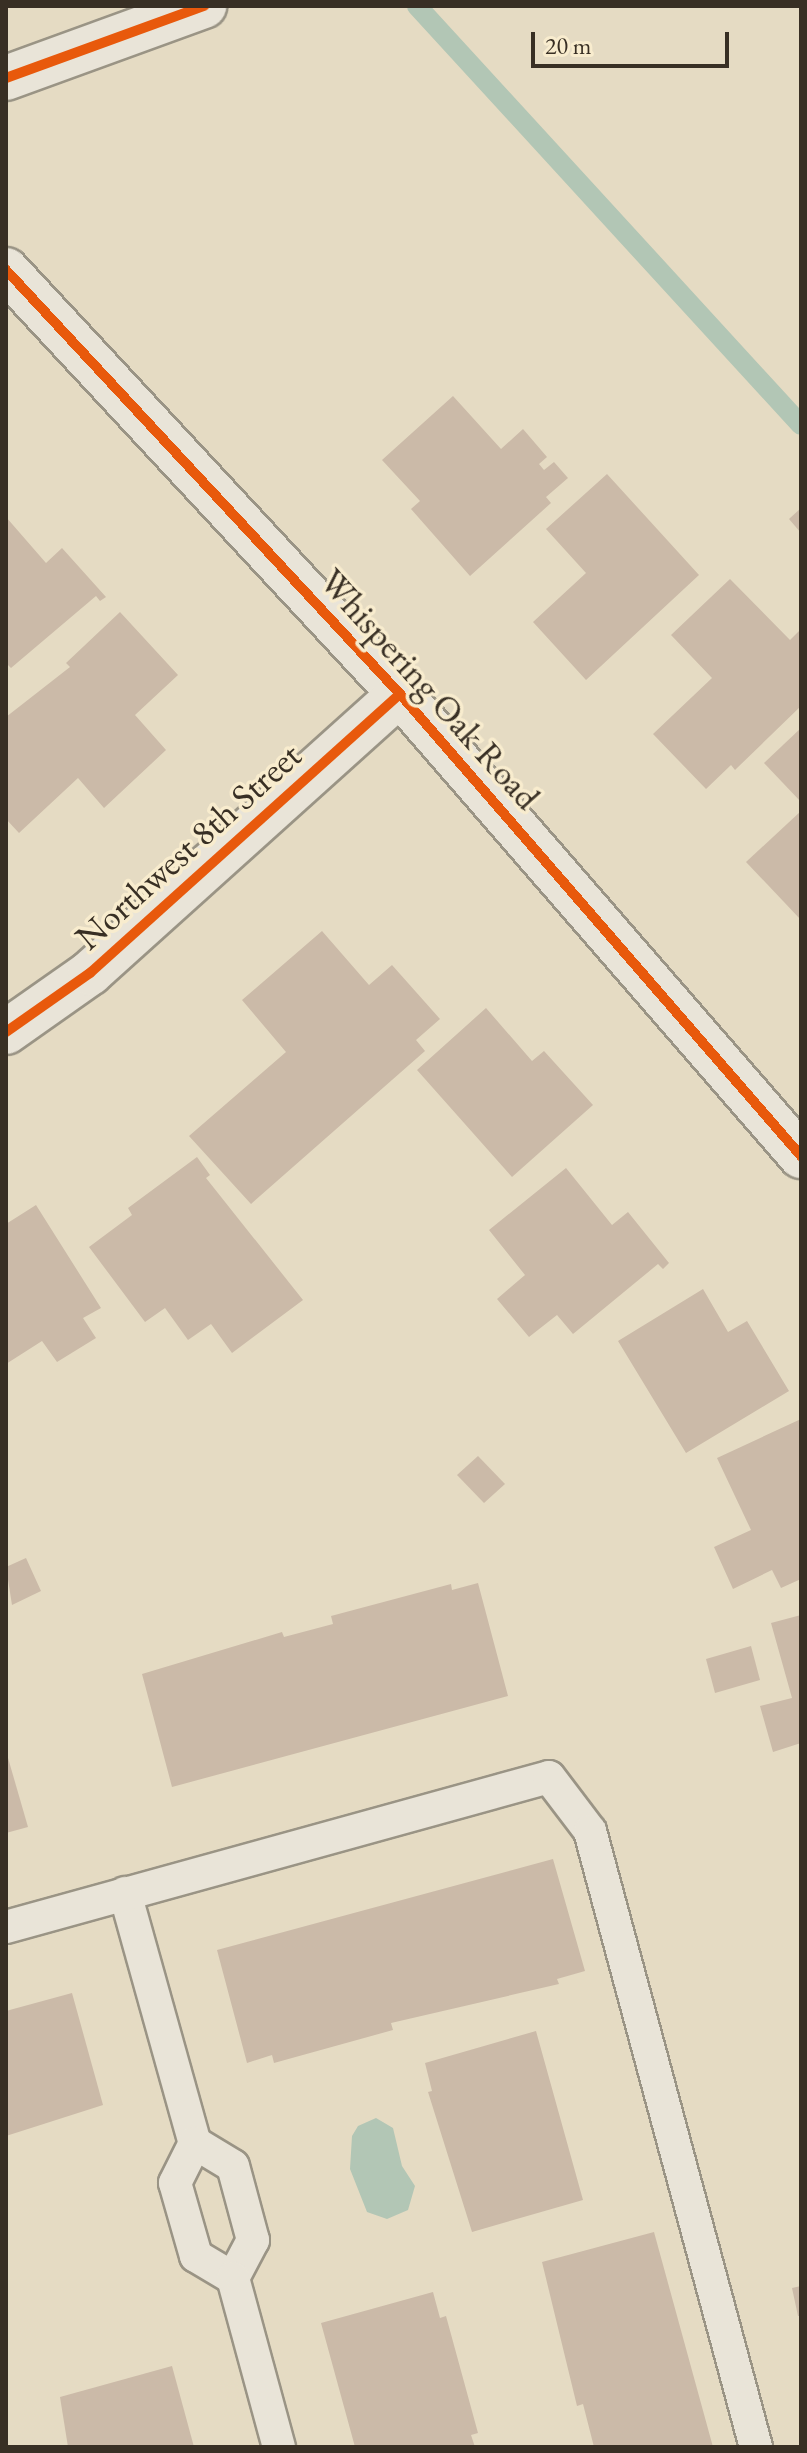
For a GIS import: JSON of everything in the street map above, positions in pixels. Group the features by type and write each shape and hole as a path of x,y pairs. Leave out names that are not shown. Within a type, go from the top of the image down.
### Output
{"street":[{"path":"6,78 204,6"},
{"name":"Whispering Oak Road","path":"6,270 400,694 801,1156"},
{"name":"Northwest 8th Street","path":"6,1032 90,973 400,694"}],"lane":[{"path":"6,1927 549,1777 590,1831 756,2447"},
{"path":"125,1893 195,2143 175,2183 196,2256 233,2278"},
{"path":"195,2143 233,2166 253,2240 233,2278 279,2447"}],"shaded area":[{"path":"376,2118 393,2128 402,2166 415,2186 408,2210 387,2219 367,2212 350,2169 352,2136 358,2126"}],"building":[{"path":"453,396 501,449 523,429 547,457 539,464 544,470 554,462 568,478 546,497 551,503 470,576 411,509 420,501 382,460"},
{"path":"607,474 699,575 586,680 533,622 586,573 546,529"},
{"path":"801,508 801,533 789,519"},
{"path":"6,517 46,563 62,548 106,597 100,601 96,596 11,668 6,663"},
{"path":"730,579 790,640 801,629 801,706 735,770 731,765 706,789 653,734 712,678 671,635"},
{"path":"120,612 178,675 135,715 166,750 104,808 78,778 19,833 6,819 6,717 70,667 66,663"},
{"path":"801,728 801,802 764,763"},
{"path":"801,811 801,920 746,862"},
{"path":"322,931 369,985 392,965 440,1019 416,1040 425,1051 251,1204 189,1136 286,1052 242,1000"},
{"path":"486,1008 532,1061 544,1051 593,1105 512,1177 417,1070"},
{"path":"197,1157 210,1175 206,1178 303,1300 232,1353 211,1324 188,1340 165,1308 145,1322 89,1247 132,1215 128,1208"},
{"path":"566,1168 612,1225 628,1212 669,1263 663,1269 658,1264 573,1334 557,1315 529,1337 497,1299 525,1275 489,1230"},
{"path":"36,1205 101,1308 83,1318 96,1338 57,1362 42,1341 6,1364 6,1224"},
{"path":"703,1289 728,1332 747,1321 789,1391 686,1453 618,1341"},
{"path":"801,1419 801,1579 781,1588 772,1570 733,1589 714,1547 751,1530 717,1458"},
{"path":"478,1456 505,1484 484,1503 457,1475"},
{"path":"26,1558 41,1591 12,1605 6,1567"},
{"path":"478,1583 508,1696 172,1787 142,1674 282,1632 284,1637 333,1624 331,1616 451,1584 452,1590"},
{"path":"801,1615 801,1743 773,1752 760,1706 792,1698 771,1623"},
{"path":"751,1646 760,1680 715,1693 706,1659"},
{"path":"6,1751 28,1827 6,1833"},
{"path":"553,1859 585,1971 557,1979 559,1984 391,2023 393,2030 274,2063 272,2055 247,2063 217,1950"},
{"path":"72,1993 103,2105 6,2136 6,2011"},
{"path":"536,2031 583,2200 472,2232 428,2092 432,2091 425,2063"},
{"path":"654,2232 713,2447 594,2447 583,2404 577,2406 542,2262"},
{"path":"801,2286 801,2316 798,2316 792,2288"},
{"path":"433,2292 440,2318 446,2316 478,2433 471,2435 475,2447 355,2447 321,2323"},
{"path":"172,2366 194,2447 68,2447 60,2397"}],"waterway":[{"path":"417,6 801,425"}],"cycle path":[{"path":"6,78 204,6"},
{"path":"6,270 400,694 801,1156"},
{"path":"6,1032 90,973 400,694"}]}
